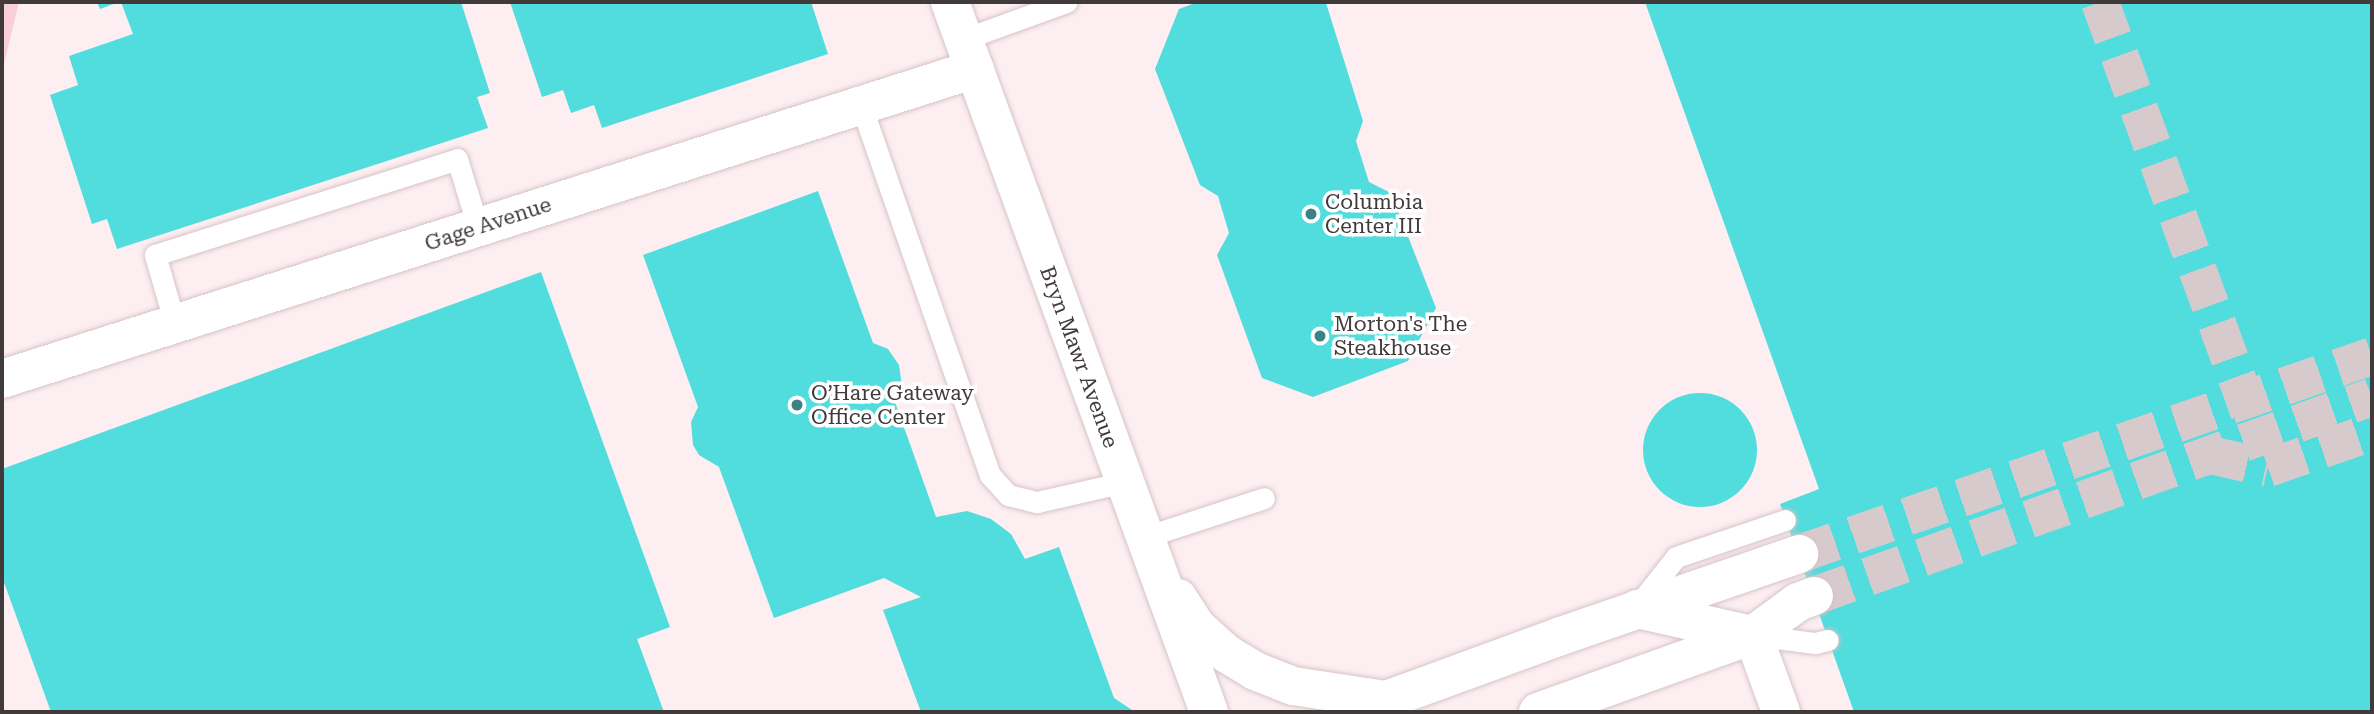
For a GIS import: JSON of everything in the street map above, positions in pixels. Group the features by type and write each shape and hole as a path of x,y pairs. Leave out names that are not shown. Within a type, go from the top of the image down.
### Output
{"street":[{"name":"Bryn Mawr Avenue","path":"950,2 1209,712"},
{"name":"Gage Avenue","path":"2,379 861,105 969,54"},
{"path":"1149,550 1197,627 1227,654 1255,671 1293,686 1374,706 1635,609 1792,537"},
{"path":"1538,712 1753,635 1798,602 1814,596"},
{"path":"1635,609 1753,635"},
{"path":"1753,635 1781,712"}],"lane":[{"path":"969,54 1066,2"},
{"path":"861,105 990,475 1008,495 1037,502 1125,482"},
{"path":"175,324 155,255 457,159 478,227"},
{"path":"1149,550 1264,498"},
{"path":"1753,635 1815,643 1828,639"}],"shaded area":[{"path":"2,2 19,2 2,72"}],"building":[{"path":"97,2 119,2 100,9"},
{"path":"121,2 461,2 490,93 477,97 488,128 117,249 107,219 92,224 50,95 78,85 69,56 133,34"},
{"path":"510,2 811,2 828,54 602,128 594,105 571,113 563,90 542,97"},
{"name":"Columbia Center III","path":"1198,2 1326,3 1363,121 1356,141 1369,182 1391,193 1436,308 1408,361 1313,397 1262,378 1217,255 1229,233 1218,196 1200,185 1155,69 1179,9"},
{"path":"1645,2 2372,2 2372,712 1854,712 1780,504 1819,489"},
{"name":"O’Hare Gateway Office Center","path":"818,191 873,343 888,349 899,365 902,386 895,402 936,517 967,511 991,519 1011,534 1025,559 1059,547 1114,698 1135,712 921,712 883,610 921,597 884,578 774,618 719,467 699,455 693,445 691,422 698,407 643,255"},
{"path":"541,272 670,627 637,639 664,712 51,712 2,577 2,469"},
{"path":"1700,393 1722,398 1740,410 1752,428 1757,450 1752,472 1740,490 1722,502 1700,507 1678,502 1660,490 1648,472 1643,450 1648,428 1660,410 1678,398"}],"tunnel":[{"path":"2100,2 2254,424"},
{"path":"1799,554 2372,356"},
{"path":"1814,596 2372,397"},
{"path":"2210,455 2268,468 2372,432"}],"place":[{"name":"Columbia Center III","path":"1311,214"},
{"name":"Morton's The Steakhouse","path":"1320,336"},
{"name":"O’Hare Gateway Office Center","path":"797,405"}]}
